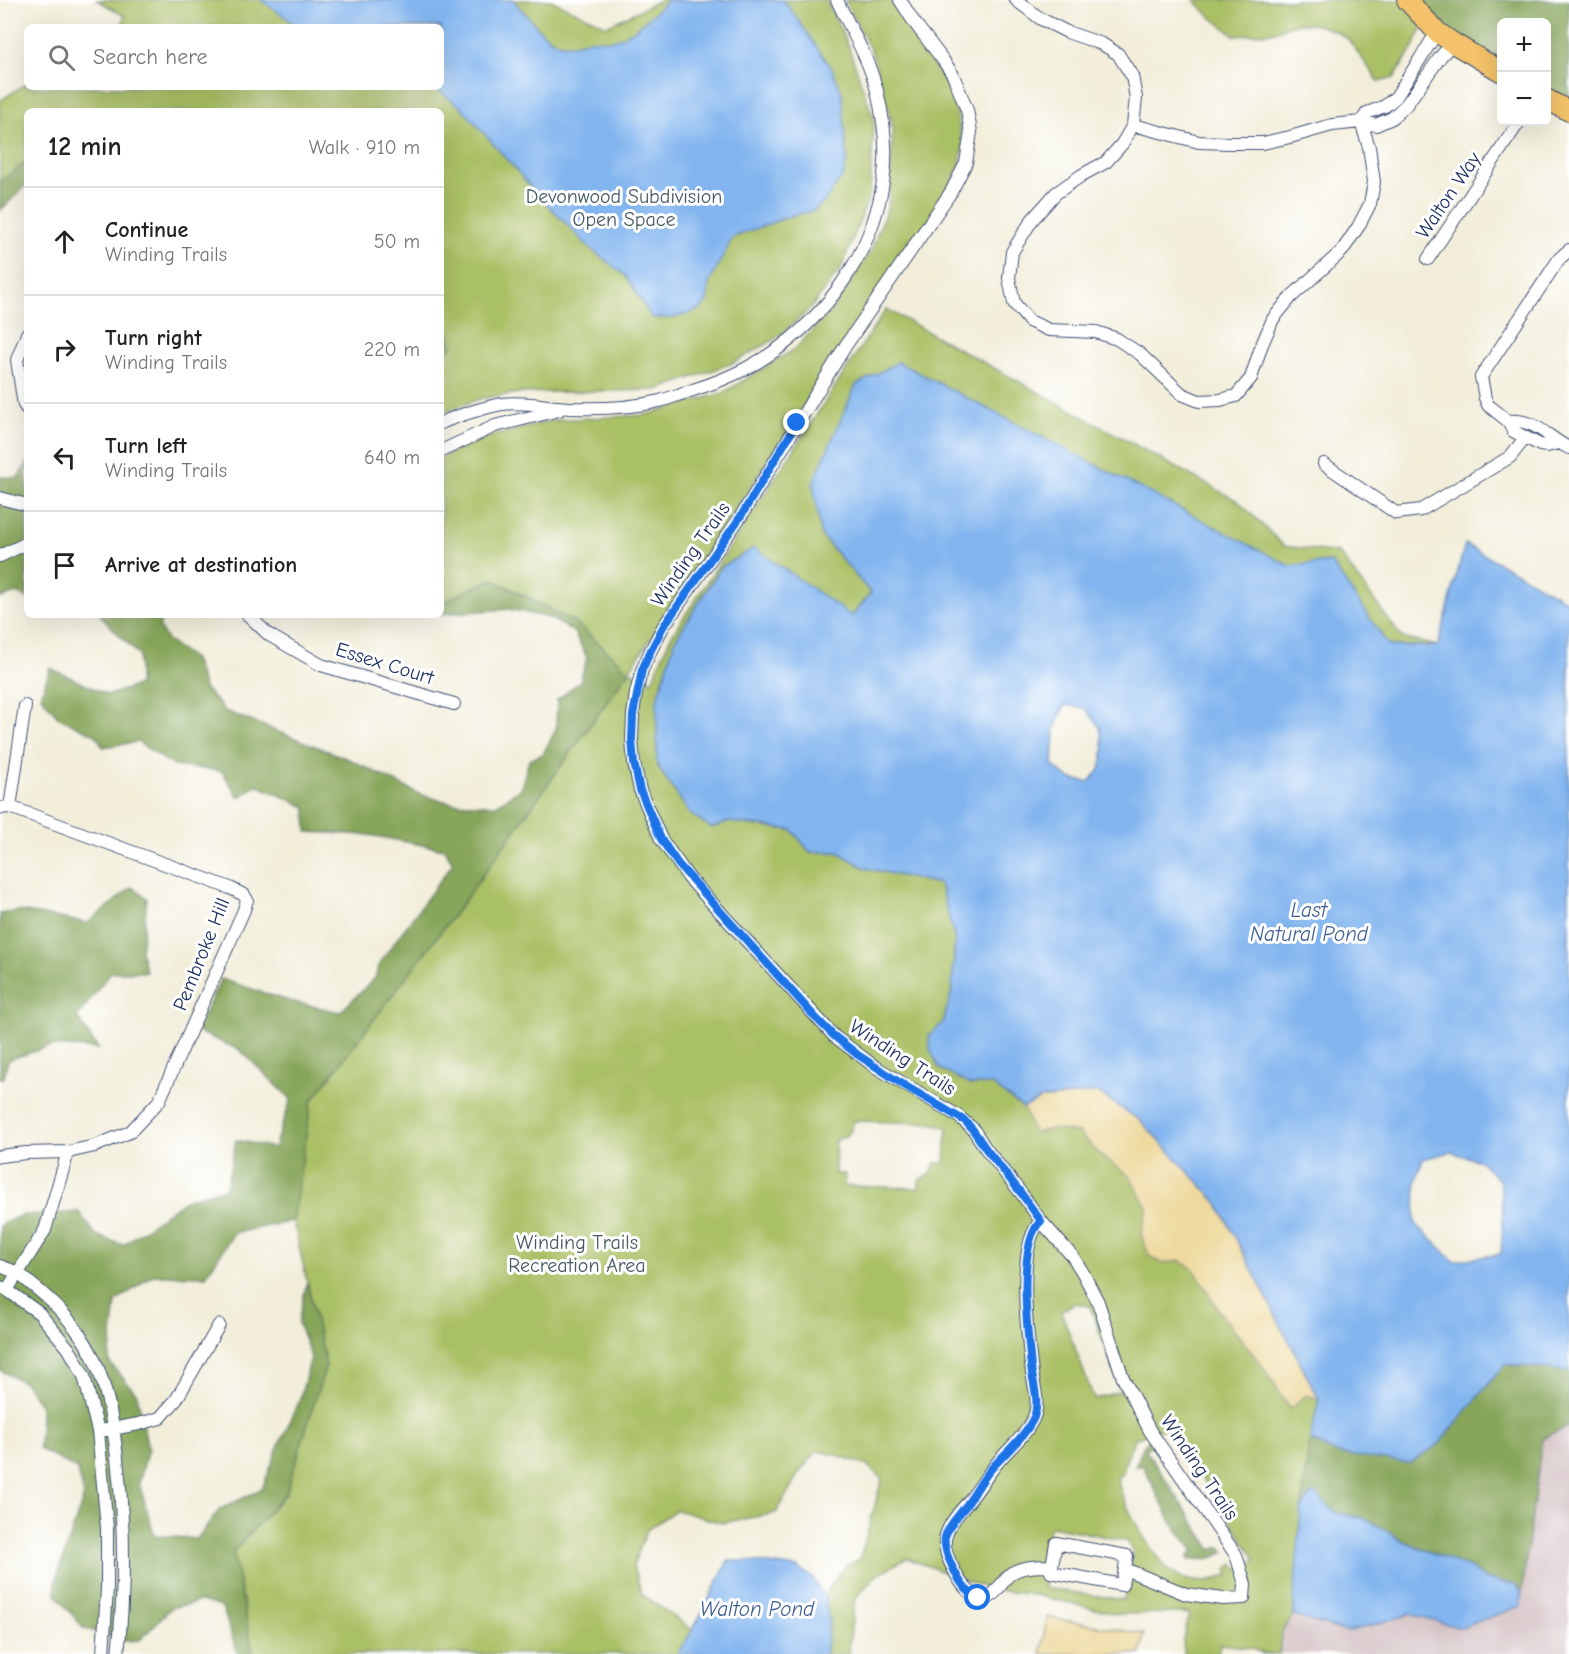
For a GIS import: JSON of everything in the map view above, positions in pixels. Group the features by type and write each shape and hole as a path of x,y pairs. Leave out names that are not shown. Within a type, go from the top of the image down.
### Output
{"main road":[{"path":"1407,0 1445,38 1497,69"},
{"path":"1551,102 1569,111"}],"street":[{"path":"444,422 501,404 529,403 568,408 628,406 661,401 709,385 745,369 788,341 829,302 866,241 877,212 884,180 885,140 877,91 871,70 837,0"},
{"name":"Winding Trails","path":"900,0 953,75 967,110 971,132 966,163 951,192 846,345 741,516 663,627 642,670 633,715 634,763 640,790 661,839 689,878 834,1036 874,1066 958,1116 973,1130 1041,1221 1073,1257 1098,1302 1123,1378 1150,1431 1236,1555 1245,1584 1244,1598 1223,1599 1186,1594 1125,1569 1127,1556 1056,1543 1052,1566"},
{"path":"1016,0 1041,19 1067,32 1102,44 1118,54 1132,76 1136,98 1133,125 1122,144 1106,162 1056,193 1032,220 1012,252 1009,278 1014,303 1029,321 1049,330 1096,332 1117,339 1140,354 1182,394 1198,401 1220,400 1236,396 1251,378 1273,319 1291,297 1342,251 1358,227 1370,204 1374,182 1369,147 1361,122"},
{"path":"1133,125 1199,142 1230,143 1263,142 1332,125 1361,122 1376,125 1392,118 1406,105 1441,56 1445,38"},
{"path":"1361,122 1367,113 1385,106 1396,98 1445,38"},
{"name":"Walton Way","path":"1428,259 1516,126"},
{"path":"1564,446 1540,445 1513,431 1508,421 1488,405 1481,376 1559,259 1569,250"},
{"path":"24,342 17,360 24,405"},
{"path":"444,450 495,426 568,408"},
{"path":"1508,421 1515,420 1535,426 1564,446"},
{"path":"1324,464 1396,513 1421,510 1510,457 1525,438"},
{"path":"0,498 24,504"},
{"path":"0,556 24,544"},
{"name":"Essex Court","path":"251,618 269,635 321,664 454,704"},
{"path":"5,808 25,706"},
{"name":"Pembroke Hill","path":"0,1156 68,1152 96,1146 130,1132 159,1101 247,900 244,895 230,888 5,808"},
{"path":"68,1152 45,1230 18,1273 3,1288 39,1313 69,1348 84,1376 98,1431 107,1528 107,1588 103,1654"},
{"path":"1041,1221 1032,1231 1026,1269 1025,1297 1036,1402 1035,1414 1028,1429 989,1472 952,1524 945,1537 948,1559 959,1580 971,1595 985,1600 996,1593 1010,1574 1023,1569 1052,1566 1051,1572 1122,1585 1125,1569"},
{"path":"0,1266 18,1273 65,1315 87,1346 103,1384 114,1428 122,1500 123,1611 118,1654"},
{"path":"98,1431 160,1418 176,1400 219,1325"}],"shaded area":[{"path":"1569,1425 1569,1654 1279,1654 1283,1630 1294,1616 1347,1632 1411,1614 1461,1628 1520,1606 1542,1438"}],"green space":[{"name":"Devonwood Subdivision Open Space","path":"97,0 551,0 607,26 660,0 826,0 848,45 874,119 870,194 841,269 810,309 774,340 733,363 657,390 518,393 479,399 444,413 444,354 452,346 444,315 444,108 24,108 24,163 0,182 0,101 24,85 24,90 444,90 444,24 122,24 125,16"},
{"path":"845,0 891,0 953,94 963,146 960,166 930,219 629,671 576,623 492,579 444,602 444,456 485,438 554,420 644,415 723,393 795,349 832,309 871,251 889,203 893,127 872,53"},
{"path":"1194,0 1407,0 1426,21 1394,78 1379,82 1348,39 1337,32 1318,25 1298,23 1273,32 1235,36 1207,14"},
{"path":"1407,0 1569,0 1569,111 1551,101 1551,18 1497,18 1497,69"},
{"path":"24,163 24,187 0,211 0,182"},
{"name":"Winding Trails Recreation Area","path":"886,309 1238,501 1284,546 1339,553 1402,638 1438,646 1388,646 1331,562 1290,566 821,535 871,593 852,616 728,822 792,830 810,852 838,852 865,868 940,884 955,940 952,991 943,1024 969,1085 991,1084 1023,1108 1097,1092 1319,1399 1306,1479 1294,1612 1282,1631 1279,1654 1263,1654 1253,1648 1220,1644 1218,1654 1184,1654 1183,1639 1189,1613 1117,1614 1035,1595 988,1589 907,1558 878,1574 855,1598 850,1654 825,1654 829,1621 825,1597 832,1583 846,1566 859,1559 882,1479 868,1466 837,1455 817,1451 799,1473 776,1513 722,1523 676,1510 647,1530 633,1566 642,1594 693,1630 677,1654 253,1654 233,1552 286,1493 326,1365 293,1221 311,1102 465,900 629,671 652,681 670,638","holes":["853,1121 930,1123 947,1127 945,1163 935,1163 931,1174 919,1180 919,1188 844,1186 845,1174 835,1174 836,1140 849,1134","1075,1303 1090,1306 1121,1391 1094,1399 1061,1311","1169,1427 1256,1560 1238,1569 1234,1564 1227,1569 1229,1575 1205,1581 1181,1577 1164,1565 1133,1519 1117,1478 1124,1472 1134,1439","1052,1526 1127,1541 1133,1552 1124,1600 1044,1588 1049,1529"]},
{"path":"444,315 452,346 444,354"},
{"path":"24,468 24,596 17,593 0,598 0,477 18,478"},
{"path":"492,579 576,623 629,671 465,900 311,1102 293,1221 234,1233 206,1276 153,1275 116,1302 109,1362 137,1394 148,1449 139,1483 154,1535 197,1539 220,1509 262,1489 299,1402 311,1357 298,1323 307,1281 326,1365 286,1493 233,1552 253,1654 238,1654 222,1607 201,1601 171,1608 140,1640 125,1641 83,1628 56,1594 56,1580 84,1496 77,1469 39,1449 41,1406 25,1383 0,1370 0,1225 22,1215 79,1212 96,1235 123,1245 185,1200 226,1188 236,1140 274,1148 291,1099 240,1050 196,1031 221,979 289,1001 340,1012 375,978 380,962 453,863 444,849 369,835 307,832 306,807 257,785 239,798 222,771 174,766 138,742 103,747 96,735 59,718 41,696 50,668 108,695 139,685 139,655 103,618 160,618 160,629 168,641 194,659 204,688 225,711 351,760 421,795 452,803 496,805 521,788 529,760 543,754 556,729 557,700 580,681 587,658 574,632 550,618 509,609 444,614 444,602"},
{"path":"132,887 147,898 141,952 146,972 111,972 77,1017 98,1049 51,1046 8,1060 4,1078 0,1078 0,914 20,911 88,923"},
{"path":"1505,1364 1569,1371 1569,1425 1542,1439 1522,1592 1515,1585 1485,1579 1472,1569 1403,1541 1367,1519 1336,1513 1309,1497 1301,1510 1310,1440 1338,1454 1438,1445"},
{"path":"1149,1439 1153,1444 1146,1450 1212,1550 1221,1547 1225,1552 1207,1559 1189,1560 1188,1557 1194,1551 1170,1520 1142,1464 1135,1467"}],"sand":[{"path":"1097,1092 1140,1120 1217,1202 1319,1399 1306,1395 1290,1409 1261,1364 1222,1315 1194,1269 1179,1260 1163,1264 1149,1255 1141,1235 1148,1209 1130,1176 1100,1155 1079,1133 1053,1129 1034,1133 1023,1108 1041,1099"},
{"path":"1047,1617 1144,1634 1141,1654 1041,1654"}],"water":[{"path":"261,0 513,0 548,37 568,45 588,40 619,38 642,24 668,0 782,0 832,69 842,93 847,158 843,176 824,202 813,211 793,215 733,237 709,283 707,302 700,309 675,318 652,318 626,276 591,249 538,195 462,108 438,90 444,90 444,24 295,24"},
{"name":"Last Natural Pond","path":"898,362 1290,566 1331,562 1389,646 1438,646 1465,544 1569,602 1569,1371 1505,1364 1438,1445 1410,1463 1338,1454 1310,1440 1319,1399 1217,1202 1140,1120 1097,1092 1041,1099 1023,1108 991,1084 970,1085 939,1068 930,1049 929,1035 943,1023 952,991 955,940 940,884 865,868 838,852 810,852 792,830 728,822 712,828 690,814 657,765 657,700 675,640 721,567 754,548 852,616 871,593 821,535 813,483 856,385","holes":["1065,705 1085,708 1100,727 1104,750 1100,770 1088,782 1070,779 1053,766 1055,728","1451,1152 1480,1161 1500,1181 1503,1216 1501,1254 1454,1261 1415,1223 1416,1182 1423,1159"]},
{"path":"1314,1493 1336,1513 1367,1519 1403,1541 1472,1569 1485,1579 1515,1585 1522,1592 1520,1606 1461,1628 1411,1614 1347,1632 1294,1616 1301,1510"},
{"name":"Walton Pond","path":"728,1561 748,1561 798,1568 813,1578 825,1597 829,1621 825,1654 677,1654 693,1630"}],"route":[{"path":"797,423 741,516 663,627 651,650 642,670 636,693 632,740 634,763 640,790 661,839 689,878 834,1036 874,1066 958,1116 973,1130 1041,1221 1032,1231 1026,1269 1025,1297 1036,1402 1035,1414 1028,1429 989,1472 945,1537 948,1559 957,1576 971,1595 978,1598"}]}
